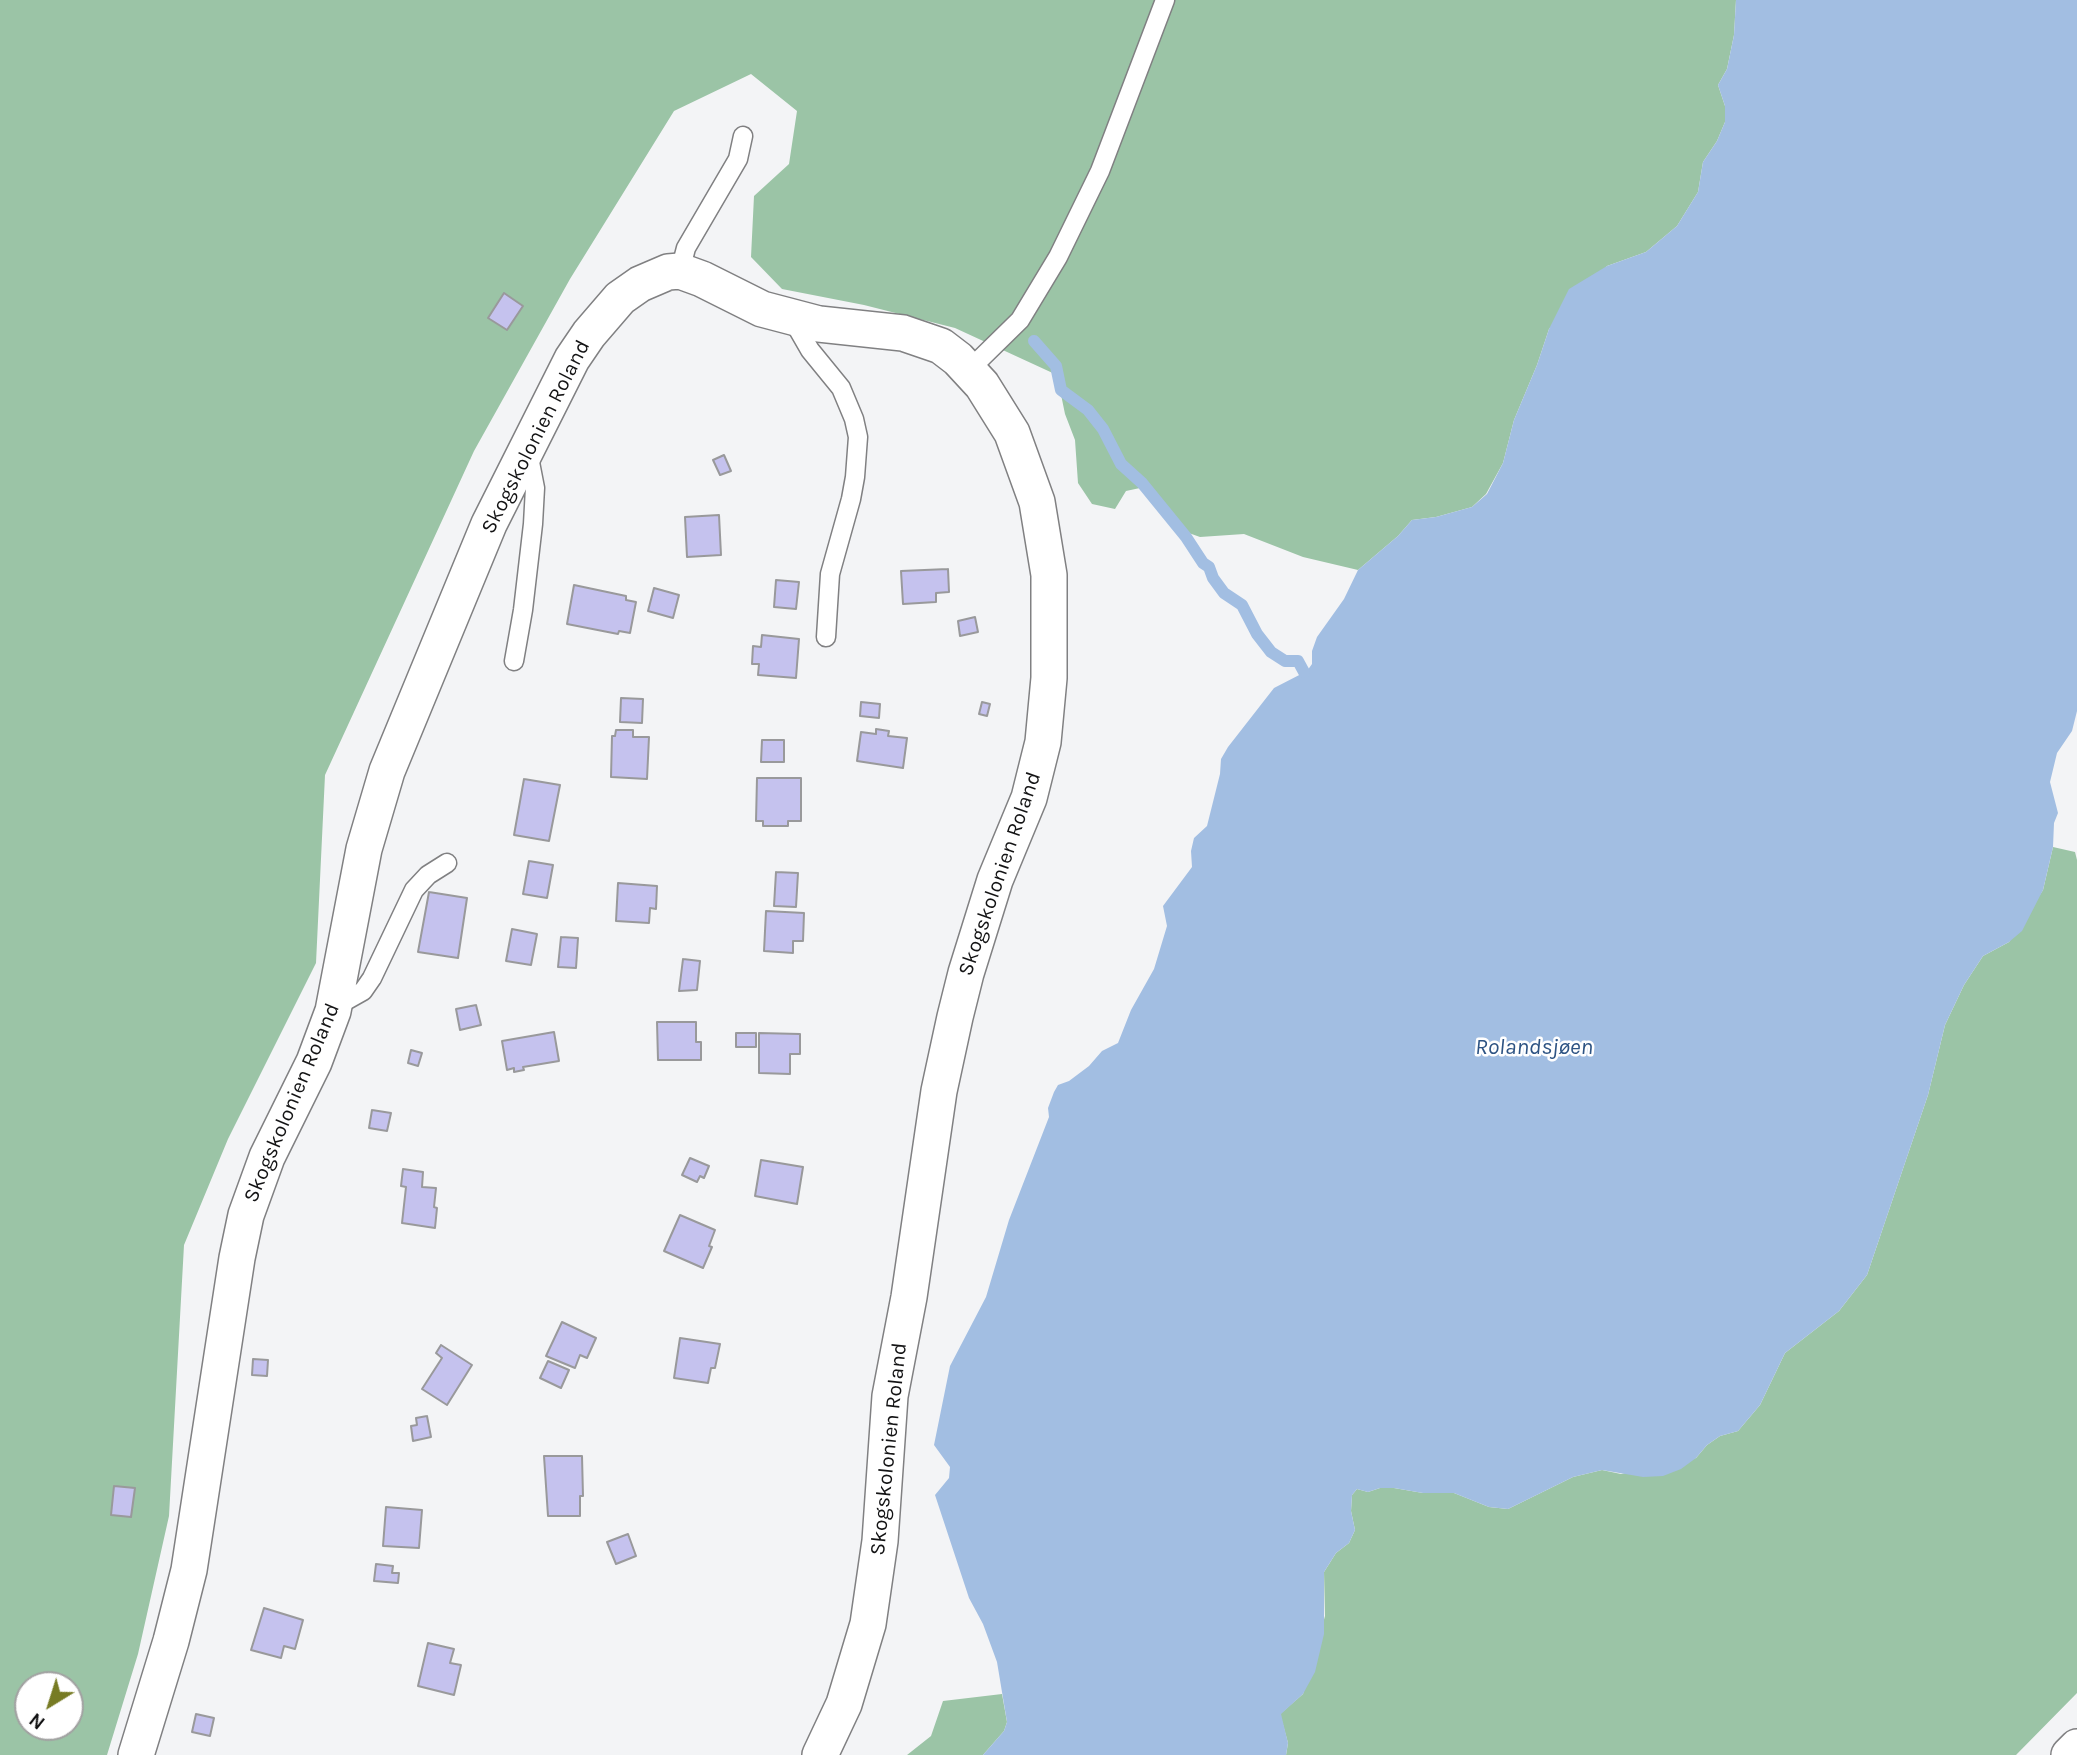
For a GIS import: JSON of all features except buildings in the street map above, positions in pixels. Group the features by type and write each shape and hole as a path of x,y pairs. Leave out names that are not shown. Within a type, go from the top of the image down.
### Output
{"street":[{"name":"Skogskolonien Roland","path":"136,1755 171,1641 189,1570 246,1215 267,1157 325,1036 336,1000 364,849 383,784 489,524 572,359 620,298 640,284 668,272 680,271 762,309 840,327 903,333 941,346 970,369 1012,433 1037,502 1049,575 1051,628 1043,742 1029,798 995,880 955,1017 939,1091 909,1297 890,1396 880,1541 868,1624 844,1704 820,1755"},
{"path":"2069,1755 2077,1747"}],"lane":[{"path":"970,369 1020,320 1058,257 1100,170 1165,0"},
{"path":"680,271 685,247 738,159 743,136"},
{"path":"791,317 810,350 841,388 854,419 858,438 851,499 830,573 826,637"},
{"path":"514,661 533,524 535,488 527,448"},
{"path":"336,1000 347,1000 363,990 372,978 414,890 428,875 447,863"}],"green space":[{"path":"0,0 1736,0 1734,35 1727,69 1718,85 1725,106 1725,122 1717,141 1703,162 1698,192 1677,226 1646,252 1607,266 1549,329 1514,420 1503,463 1486,494 1472,507 1436,517 1412,520 1398,536 1358,570 1303,557 1244,534 1200,537 1172,527 1140,488 1126,491 1115,509 1092,504 1078,483 1075,440 1065,414 1057,375 955,328 864,305 782,289 751,257 754,196 789,164 797,111 751,74 674,111 570,279 474,451 325,775 316,963 228,1139 184,1245 169,1516 138,1654 107,1755 0,1755"},
{"path":"2053,847 2075,852 2077,860 2077,1693 2016,1755 1286,1755 1288,1743 1280,1714 1303,1694 1325,1616 1324,1572 1336,1553 1349,1543 1355,1530 1351,1511 1352,1495 1357,1489 1368,1492 1380,1488 1394,1488 1423,1493 1454,1493 1489,1507 1508,1509 1573,1477 1602,1470 1621,1474 1696,1458 1707,1445 1720,1436 1738,1431 1760,1405 1785,1353 1839,1311 1867,1275 1928,1095 1945,1025 1964,985 1983,956 2009,942 2043,890"},
{"path":"1002,1694 1007,1722 1004,1731 983,1755 907,1755 931,1736 943,1701"}],"water":[{"name":"Rolandsjøen","path":"1736,0 2077,0 2077,711 2072,731 2057,753 2050,782 2058,813 2043,890 2022,931 2009,942 1983,956 1964,985 1945,1025 1928,1095 1867,1275 1839,1311 1785,1353 1760,1405 1738,1431 1720,1436 1681,1469 1663,1476 1643,1477 1602,1470 1573,1477 1508,1509 1489,1507 1454,1493 1423,1493 1394,1488 1380,1488 1368,1492 1357,1489 1352,1495 1351,1511 1355,1530 1349,1543 1336,1553 1324,1572 1324,1634 1315,1672 1303,1694 1281,1714 1288,1743 1286,1755 983,1755 1004,1731 1007,1722 997,1662 983,1624 969,1598 935,1495 949,1478 950,1467 934,1445 950,1366 986,1297 1009,1220 1049,1117 1048,1108 1054,1092 1058,1085 1069,1081 1089,1066 1102,1051 1118,1043 1131,1010 1154,969 1167,926 1163,906 1192,867 1194,838 1207,826 1221,759 1228,747 1274,688 1307,671 1312,664 1312,651 1317,637 1344,599 1358,570 1398,536 1412,520 1436,517 1472,507 1487,494 1503,463 1514,420 1549,329 1569,289 1607,266 1646,252 1677,226 1698,192 1703,162 1717,141 1725,122 1725,106 1718,85 1727,69 1734,35"}],"waterway":[{"path":"1034,341 1056,366 1061,390 1088,410 1103,429 1121,464 1142,483 1186,537 1203,563 1209,567 1224,593 1242,605 1257,634 1271,652 1285,661 1298,661 1304,672"}]}
